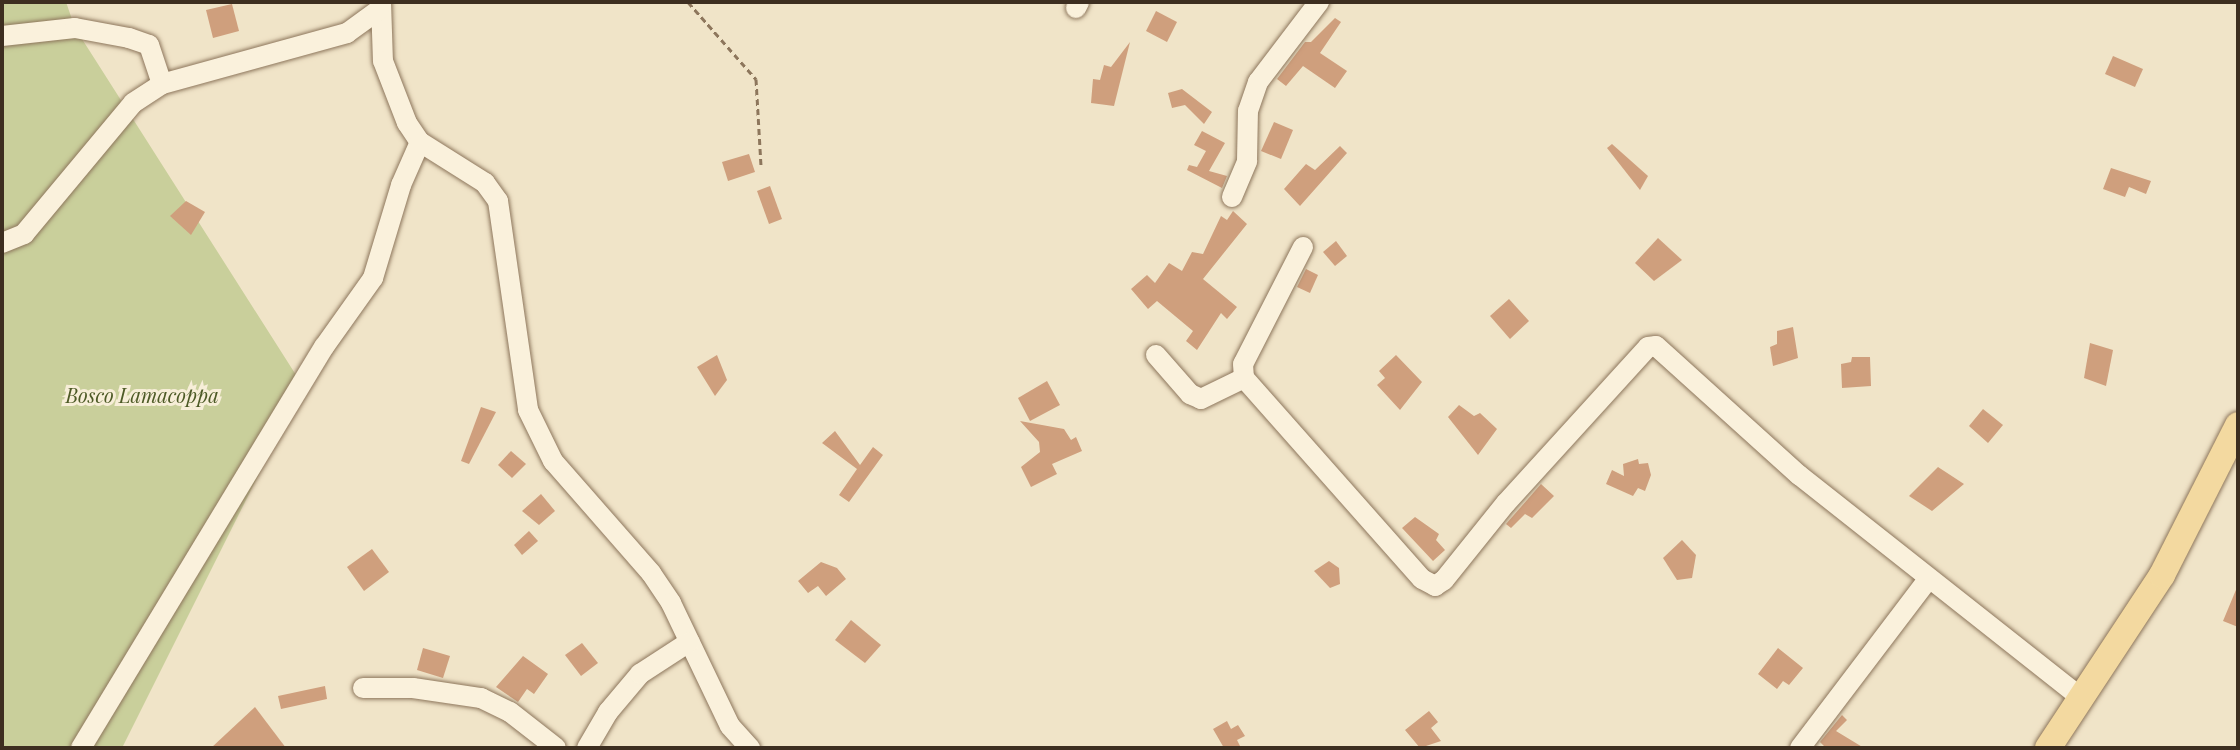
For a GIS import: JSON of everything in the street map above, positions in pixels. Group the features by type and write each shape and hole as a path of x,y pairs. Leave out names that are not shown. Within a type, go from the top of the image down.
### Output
{"main road":[{"path":"2048,748 2162,575 2236,433"}],"street":[{"path":"1232,197 1247,161 1248,111 1258,82 1319,2"},
{"path":"2,243 24,234 133,103 162,84 347,33 380,6"},
{"path":"380,6 383,61 420,142 485,183 498,201 528,410 553,461 579,495 651,573 730,726 750,748"},
{"path":"2,36 75,28 129,38 149,45 162,84"},
{"path":"81,748 324,347 373,278 401,185 420,142"},
{"path":"1303,247 1243,364 1244,378 1422,579 1435,586 1648,347 1656,346 1799,475 2083,699"},
{"path":"1156,355 1190,394 1201,399 1244,378"},
{"path":"1800,748 1929,578"},
{"path":"587,748 608,712 640,674 689,642"},
{"path":"363,688 413,688 481,698 510,712 556,748"}],"path":[{"path":"688,2 756,79 761,167"}],"green space":[{"name":"Bosco Lamacoppa","path":"2,2 66,2 75,28 303,386 122,748 2,748"}],"building":[{"path":"232,4 239,31 213,38 206,10"},
{"path":"1156,11 1177,22 1167,42 1146,31"},
{"path":"1335,18 1341,22 1320,53 1347,71 1335,88 1303,66 1286,86 1277,79 1305,42 1311,42"},
{"path":"1130,42 1114,106 1091,103 1093,79 1100,80 1104,65 1111,67"},
{"path":"2113,56 2143,69 2135,87 2105,74"},
{"path":"1182,89 1212,112 1204,124 1185,105 1172,108 1168,93"},
{"path":"1274,122 1293,130 1281,159 1261,151"},
{"path":"1202,131 1225,143 1209,171 1227,176 1222,188 1187,170 1189,165 1197,167 1206,151 1194,145"},
{"path":"1612,144 1648,176 1640,190 1607,148"},
{"path":"1340,146 1347,153 1300,206 1284,189 1306,164 1315,170"},
{"path":"749,154 755,172 728,181 722,162"},
{"path":"2111,168 2151,181 2146,194 2129,187 2125,197 2103,189"},
{"path":"770,186 782,219 769,224 757,191"},
{"path":"186,201 205,212 191,235 170,216"},
{"path":"1233,211 1247,224 1203,279 1237,307 1227,319 1221,313 1197,350 1186,341 1193,331 1157,301 1148,309 1131,289 1147,275 1155,283 1169,263 1182,271 1192,252 1203,254 1221,216 1227,220"},
{"path":"1658,238 1682,260 1654,281 1635,263"},
{"path":"1336,241 1347,256 1335,266 1323,252"},
{"path":"1306,269 1318,275 1310,293 1297,287"},
{"path":"1509,299 1529,321 1510,339 1490,316"},
{"path":"1793,327 1798,358 1773,366 1770,347 1777,344 1777,331"},
{"path":"2090,343 2113,350 2106,386 2084,378"},
{"path":"717,355 727,380 715,396 697,367"},
{"path":"1396,355 1422,382 1400,410 1377,385 1385,378 1379,371"},
{"path":"1852,357 1870,357 1871,386 1842,388 1841,364 1851,362"},
{"path":"1047,381 1060,405 1030,421 1018,398"},
{"path":"1459,405 1474,416 1480,413 1497,429 1478,455 1448,417"},
{"path":"481,407 496,412 469,464 461,461"},
{"path":"1983,409 2003,425 1988,443 1969,426"},
{"path":"1020,421 1064,429 1071,440 1076,437 1082,451 1052,464 1057,474 1031,487 1021,467 1040,452 1039,442"},
{"path":"835,431 860,465 873,447 883,455 849,502 839,495 857,469 822,443"},
{"path":"511,451 526,464 512,478 498,465"},
{"path":"1638,459 1639,464 1648,463 1651,475 1645,491 1638,488 1633,496 1606,484 1612,470 1624,476 1623,464"},
{"path":"1938,467 1964,484 1932,511 1909,496"},
{"path":"1541,484 1554,496 1532,518 1525,514 1511,528 1506,524"},
{"path":"541,494 555,511 539,525 522,511"},
{"path":"1415,517 1439,534 1436,540 1445,550 1433,561 1402,528"},
{"path":"529,531 538,541 522,555 514,545"},
{"path":"1682,540 1696,555 1692,578 1677,580 1663,558"},
{"path":"372,549 389,572 364,591 347,567"},
{"path":"1329,561 1339,568 1340,584 1330,588 1314,571"},
{"path":"821,562 837,568 846,579 826,596 818,586 808,593 798,581"},
{"path":"2238,585 2238,627 2223,621"},
{"path":"851,620 881,645 865,663 835,640"},
{"path":"582,643 598,663 581,676 565,655"},
{"path":"423,648 450,656 443,678 417,670"},
{"path":"1778,648 1803,668 1789,685 1783,681 1777,689 1758,674"},
{"path":"523,656 548,674 534,694 527,689 518,702 496,687"},
{"path":"325,686 327,699 281,709 278,696"},
{"path":"255,707 286,748 211,748"},
{"path":"1429,711 1438,722 1431,728 1441,741 1420,748 1405,730"},
{"path":"1842,715 1847,720 1836,731 1864,748 1826,748 1820,742"},
{"path":"1227,721 1231,729 1238,725 1245,736 1237,740 1241,748 1224,748 1213,729"}]}
